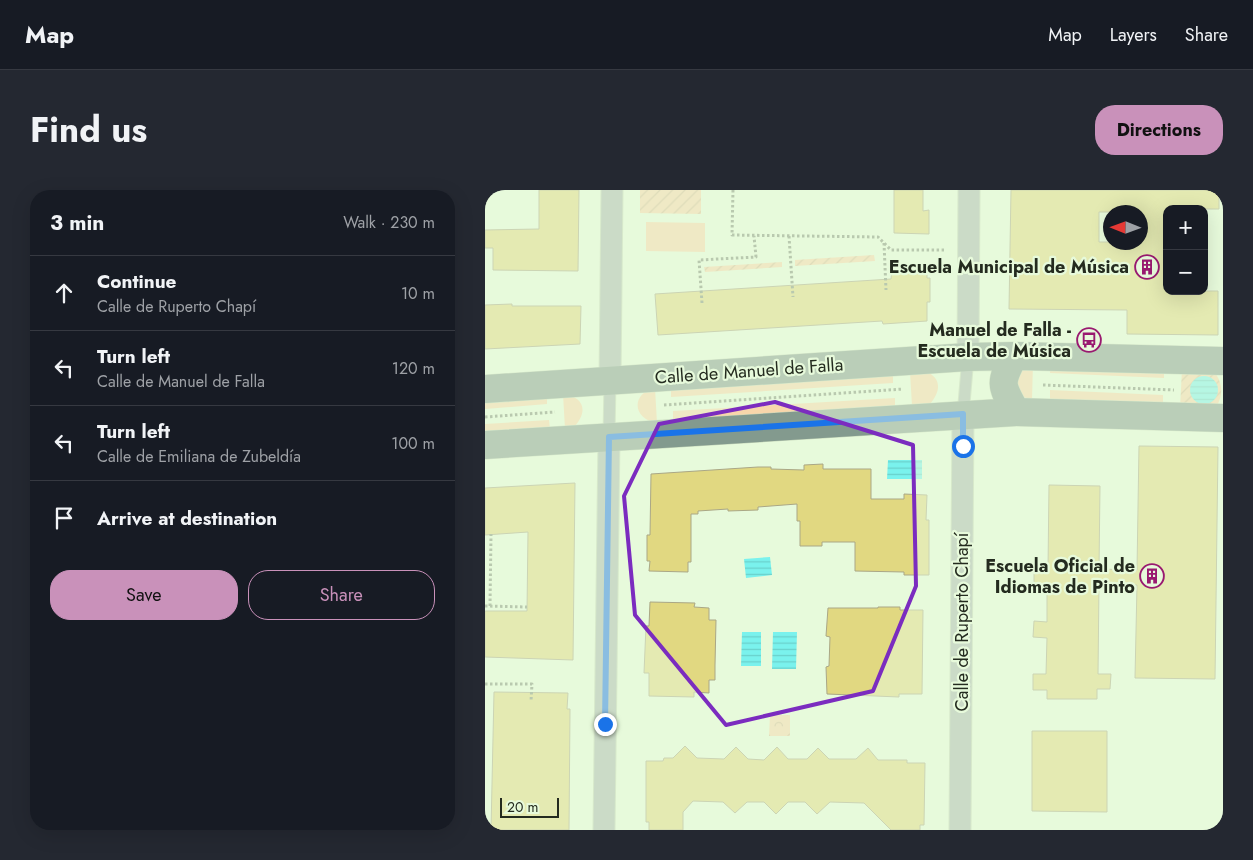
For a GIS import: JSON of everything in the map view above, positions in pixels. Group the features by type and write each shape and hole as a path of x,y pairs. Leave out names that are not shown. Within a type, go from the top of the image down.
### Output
{"street":[{"path":"609,380 612,190"},
{"path":"968,357 969,190"},
{"path":"1014,356 1004,375 1004,390 1029,412"},
{"name":"Calle de Manuel de Falla","path":"485,389 968,357 1014,356 1223,361"},
{"path":"485,445 963,414 1029,412 1223,418"},
{"name":"Calle de Ruperto Chapí","path":"960,830 963,414"},
{"path":"605,830 609,437"}],"lane":[{"path":"963,414 968,357"},
{"path":"609,380 609,437"}],"path":[{"path":"733,190 732,235 878,237 891,250 944,250"},
{"path":"702,303 699,260 756,257 754,236"},
{"path":"789,236 793,297"},
{"path":"884,243 886,290"},
{"path":"1173,417 1175,360"},
{"path":"665,433 663,404 903,389 901,361"},
{"path":"553,384 557,440"},
{"path":"1029,412 1043,384 1174,390"},
{"path":"485,417 555,412"},
{"path":"490,606 491,534"},
{"path":"485,606 527,607"},
{"path":"485,684 532,684 531,701"}],"highlighted area":[{"path":"775,402 913,445 916,586 873,691 726,725 635,615 624,496 659,424"}],"green space":[{"path":"640,190 701,190 701,214 640,213"},
{"path":"646,222 705,223 705,252 646,251"},
{"path":"874,255 875,261 795,266 795,260"},
{"path":"782,262 782,267 705,272 704,267"},
{"path":"1033,363 1032,399 1022,397 1012,374"},
{"path":"1051,364 1164,369 1164,378 1050,373"},
{"path":"1182,369 1216,374 1221,390 1220,399 1216,407 1180,409"},
{"path":"925,371 935,377 938,390 930,404 912,406 910,372"},
{"path":"893,373 893,383 671,397 671,387"},
{"path":"655,388 657,423 643,417 638,406 638,400 642,395"},
{"path":"1050,390 1163,395 1163,405 1050,400"},
{"path":"563,394 576,398 582,406 581,416 574,427 565,429"},
{"path":"547,395 547,404 485,409 485,399"},
{"path":"895,398 895,408 673,422 673,411"},
{"path":"549,420 550,429 485,434 485,424"},
{"path":"770,715 790,715 790,736 769,736"}],"water":[{"path":"1204,376 1214,380 1218,390 1214,400 1204,404 1194,400 1190,390 1194,380"},
{"path":"888,460 922,460 922,479 887,479"},
{"path":"770,557 772,575 746,578 744,559"},
{"path":"742,632 761,632 761,666 741,666"},
{"path":"773,632 797,632 796,669 772,669"}],"building":[{"path":"539,190 579,190 578,271 493,270 493,248 485,248 485,230 539,229"},
{"path":"894,190 923,190 923,211 929,210 929,234 894,233"},
{"path":"1011,190 1219,190 1219,209 1208,209 1208,205 1163,205 1163,295 1208,295 1208,291 1218,291 1218,335 1127,334 1127,310 1009,309"},
{"path":"892,267 927,267 927,278 930,278 930,302 927,302 927,321 883,324 882,321 658,335 655,294 891,279"},
{"path":"512,304 512,306 581,306 580,344 485,349 485,305"},
{"path":"1139,446 1218,447 1215,679 1135,678 1137,585 1099,584 1098,674 1111,674 1110,689 1097,689 1097,699 1047,699 1047,690 1033,690 1033,674 1046,674 1047,638 1033,637 1034,621 1047,622 1047,584 1034,584 1034,569 1048,569 1049,485 1100,486 1099,569 1137,570"},
{"path":"823,464 823,469 871,469 871,499 904,499 904,494 927,495 926,520 929,520 929,575 904,575 904,572 855,571 855,542 822,542 822,546 800,546 800,521 797,521 797,504 758,507 758,510 698,511 698,514 691,514 691,562 688,562 688,572 649,571 650,561 647,561 647,535 650,535 651,474 758,467 804,470 804,465"},
{"path":"575,483 573,660 485,657 485,611 527,611 528,532 485,535 485,488"},
{"path":"650,602 695,603 694,607 709,608 709,620 716,620 715,680 709,680 709,693 694,692 694,697 649,696 649,673 644,673 646,626 649,626"},
{"path":"900,607 900,610 923,610 922,694 899,694 899,697 827,694 826,667 829,666 830,637 826,636 828,608"},
{"path":"494,692 568,693 567,709 570,709 569,830 491,830"},
{"path":"1032,731 1107,731 1107,812 1032,811"},
{"path":"685,746 697,758 724,759 736,747 748,759 764,760 777,747 788,759 807,759 818,748 829,759 856,759 868,748 878,760 907,760 907,763 925,763 924,825 920,825 920,830 891,830 864,803 830,802 817,814 805,802 788,802 776,814 764,802 747,802 735,813 723,802 693,801 683,812 683,830 649,830 649,822 646,822 646,761 663,761 664,758 673,758"}],"place":[{"name":"Escuela Municipal de Música","path":"1147,267"},
{"name":"Manuel de Falla - Escuela de Música","path":"1089,340"},
{"name":"Escuela Oficial de Idiomas de Pinto","path":"1152,576"}],"route":[{"path":"605,724 609,437 963,414 963,446"}]}
